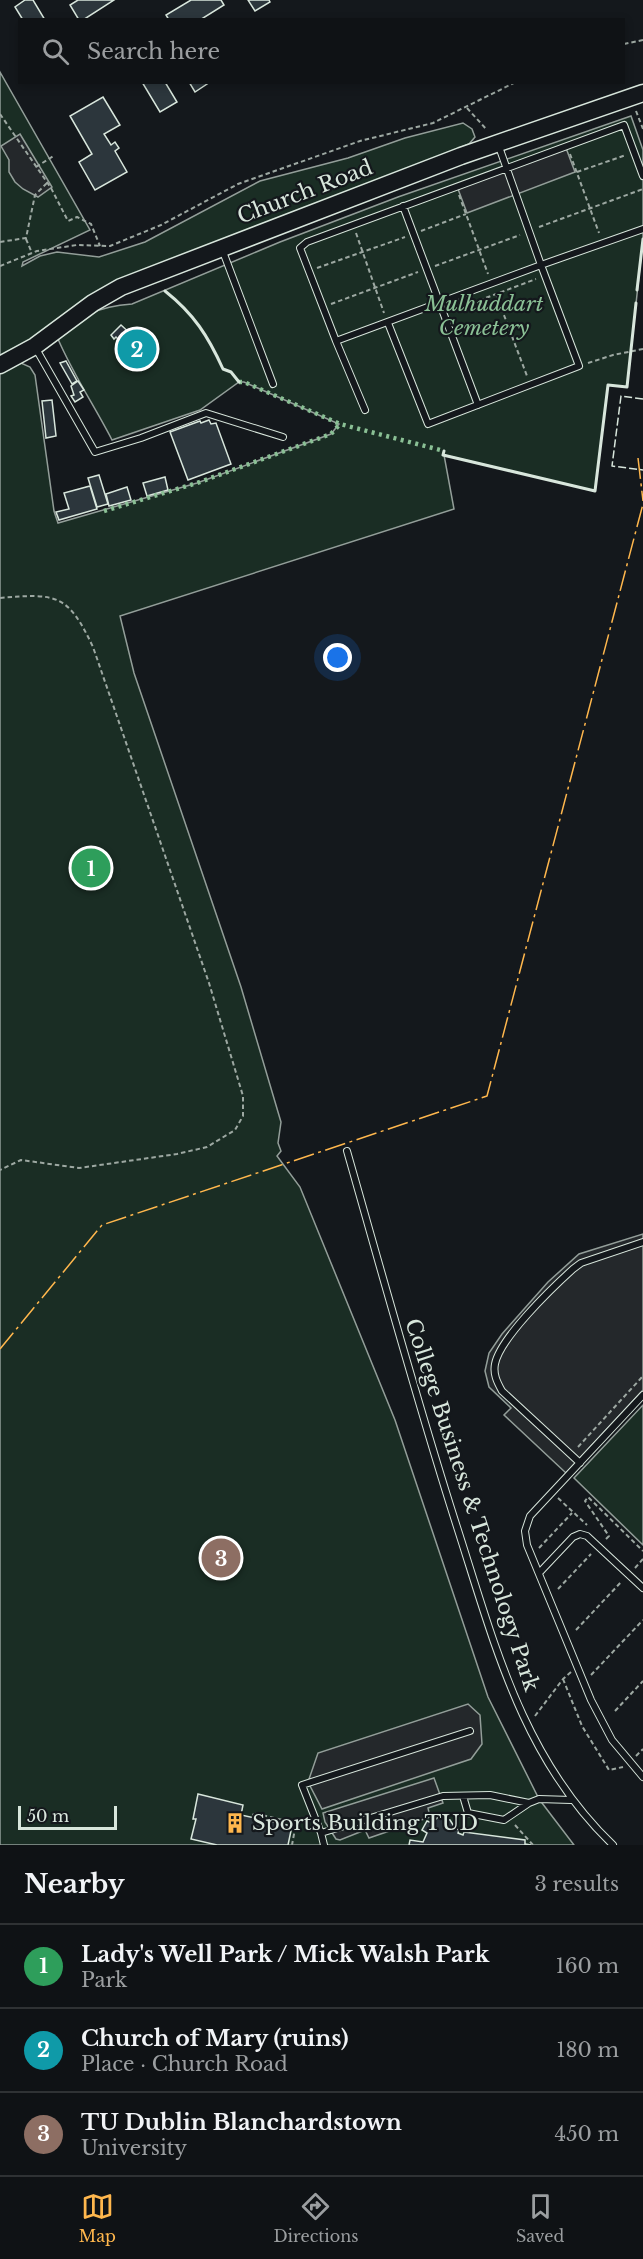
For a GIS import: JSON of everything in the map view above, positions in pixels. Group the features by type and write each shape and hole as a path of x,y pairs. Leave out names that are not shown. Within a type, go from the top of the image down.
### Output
{"street":[{"name":"Church Road","path":"0,365 35,346 93,303 122,287 496,144 637,95"}],"lane":[{"path":"365,410 300,251 303,244 624,125 643,176"},
{"path":"388,323 428,424 579,366 496,144"},
{"path":"403,206 478,405"},
{"path":"336,341 643,229"},
{"path":"221,248 273,384"},
{"path":"35,346 95,452 141,438 206,413 283,437"},
{"name":"College Business & Technology Park","path":"347,1151 434,1456 510,1688 546,1764 571,1800 613,1845"},
{"path":"580,1463 502,1391 496,1379 495,1365 508,1337 573,1269 598,1257 643,1242"},
{"path":"643,1395 530,1516 525,1531 527,1545 591,1700 612,1740 643,1777"},
{"path":"539,1573 573,1538 580,1534 587,1536 643,1588"},
{"path":"324,1845 302,1785 470,1731"},
{"path":"321,1833 443,1796 490,1795 529,1803"},
{"path":"463,1796 468,1813 504,1820 529,1803 539,1800 571,1800"}],"path":[{"path":"625,44 643,40"},
{"path":"0,266 32,253 77,245 110,246 161,225 238,184 360,141 433,123 512,84"},
{"path":"637,95 643,129"},
{"path":"467,108 488,131 496,144"},
{"path":"0,114 47,183 68,221 77,217 91,224 100,246"},
{"path":"567,146 603,243"},
{"path":"577,173 634,152"},
{"path":"36,167 56,155"},
{"path":"32,253 26,238 34,195 47,183"},
{"path":"456,187 492,284"},
{"path":"322,308 643,189"},
{"path":"308,271 466,214"},
{"path":"352,225 388,323"},
{"path":"0,242 26,238"},
{"path":"443,314 545,276"},
{"path":"496,294 530,385"},
{"path":"579,366 613,355 643,349"},
{"path":"0,598 50,596 67,605 85,630 112,699 209,983 243,1096 243,1116 235,1130 207,1147 177,1154 79,1168 21,1160 0,1170"},
{"path":"571,1454 643,1376"},
{"path":"604,1541 609,1536 585,1501 588,1497 643,1551"},
{"path":"539,1548 573,1512"},
{"path":"558,1589 594,1551"},
{"path":"634,1570 643,1559"},
{"path":"576,1630 622,1581"},
{"path":"588,1675 593,1673 643,1620"},
{"path":"526,1724 539,1713 563,1679 571,1672"},
{"path":"563,1679 582,1726 609,1770 623,1767"},
{"path":"615,1711 643,1681"},
{"path":"636,1756 643,1749"},
{"path":"254,1818 253,1812 296,1823 292,1845"},
{"path":"504,1820 517,1826 533,1845"}],"green space":[{"name":"Mulhuddart Cemetery","path":"0,72 90,230 23,262 22,266 40,256 57,252 99,257 145,242 260,181 348,158 405,138 463,123 472,129 475,137 469,144 102,290 11,368 21,363 30,367 35,375 54,511 58,523 197,483 331,434 339,424 244,382 239,382 200,410 112,440 58,339 84,318 108,307 132,304 280,242 398,197 631,116 643,150 643,239 627,387 608,385 595,491 444,455 454,509 120,616 134,673 241,987 281,1122 278,1143 281,1151 277,1156 300,1187 395,1420 488,1697 539,1799 574,1845 0,1845"},
{"path":"643,1405 643,1545 574,1478"}],"shaded area":[{"path":"20,134 52,187 38,197 15,182 9,172 9,160 1,146"},
{"path":"566,148 575,172 467,213 458,189"},
{"path":"643,1234 643,1390 566,1473 504,1415 511,1408 489,1387 485,1371 489,1353 502,1334 548,1282 579,1254"},
{"path":"468,1704 480,1715 482,1744 471,1759 322,1809 308,1782 318,1753"},
{"path":"434,1778 443,1803 428,1808 430,1817 369,1838 365,1830 340,1840 336,1839 325,1822 323,1813"}],"building":[{"path":"25,0 33,0 44,18 22,18 15,7"},
{"path":"78,0 114,0 86,18 78,18 70,5"},
{"path":"191,0 221,0 224,5 203,18 168,18 166,15"},
{"path":"248,0 269,0 270,2 255,11"},
{"path":"143,84 166,84 177,102 160,112"},
{"path":"190,84 207,84 195,92"},
{"path":"103,97 120,125 104,134 111,145 115,142 119,148 115,151 127,172 95,190 79,162 92,154 70,116"},
{"path":"121,325 156,357 147,367 116,337 114,339 111,335"},
{"path":"66,361 77,381 72,384 60,363"},
{"path":"78,381 84,390 80,392 83,397 75,402 71,396 74,395 71,386"},
{"path":"52,400 56,436 46,438 42,401"},
{"path":"209,420 211,424 216,423 231,464 188,480 170,432"},
{"path":"99,475 108,504 97,507 88,478"},
{"path":"165,477 168,490 147,496 143,483"},
{"path":"90,486 97,509 59,520 56,512 69,509 64,493"},
{"path":"127,487 131,500 109,506 106,494"},
{"name":"Sports Building TUD","path":"198,1794 243,1805 241,1815 292,1826 288,1845 217,1845 191,1839 196,1819 193,1819"},
{"path":"446,1816 446,1819 450,1820 459,1830 458,1833 463,1835 464,1832 525,1840 525,1844 531,1845 409,1845 410,1840 423,1842 427,1833 422,1830 427,1821 432,1823 438,1817"}],"hedge":[{"path":"239,382 244,382 340,424 444,451"},
{"path":"104,511 197,483 331,434 340,424"}],"fence":[{"path":"643,399 621,396 612,466 643,470"}],"wall":[{"path":"637,290 643,239"},
{"path":"165,291 192,317 212,346 223,369 231,372 239,382"},
{"path":"444,451 443,455 595,491 608,385 627,387 636,303"}],"power":[{"path":"638,458 643,501"},
{"path":"0,1349 102,1225 487,1096 643,504"}],"place":[{"name":"Church of Mary (ruins)","path":"137,349"},
{"name":"Lady's Well Park / Mick Walsh Park","path":"91,868"},
{"name":"TU Dublin Blanchardstown","path":"221,1558"},
{"name":"Sports Building TUD","path":"235,1823"}]}
